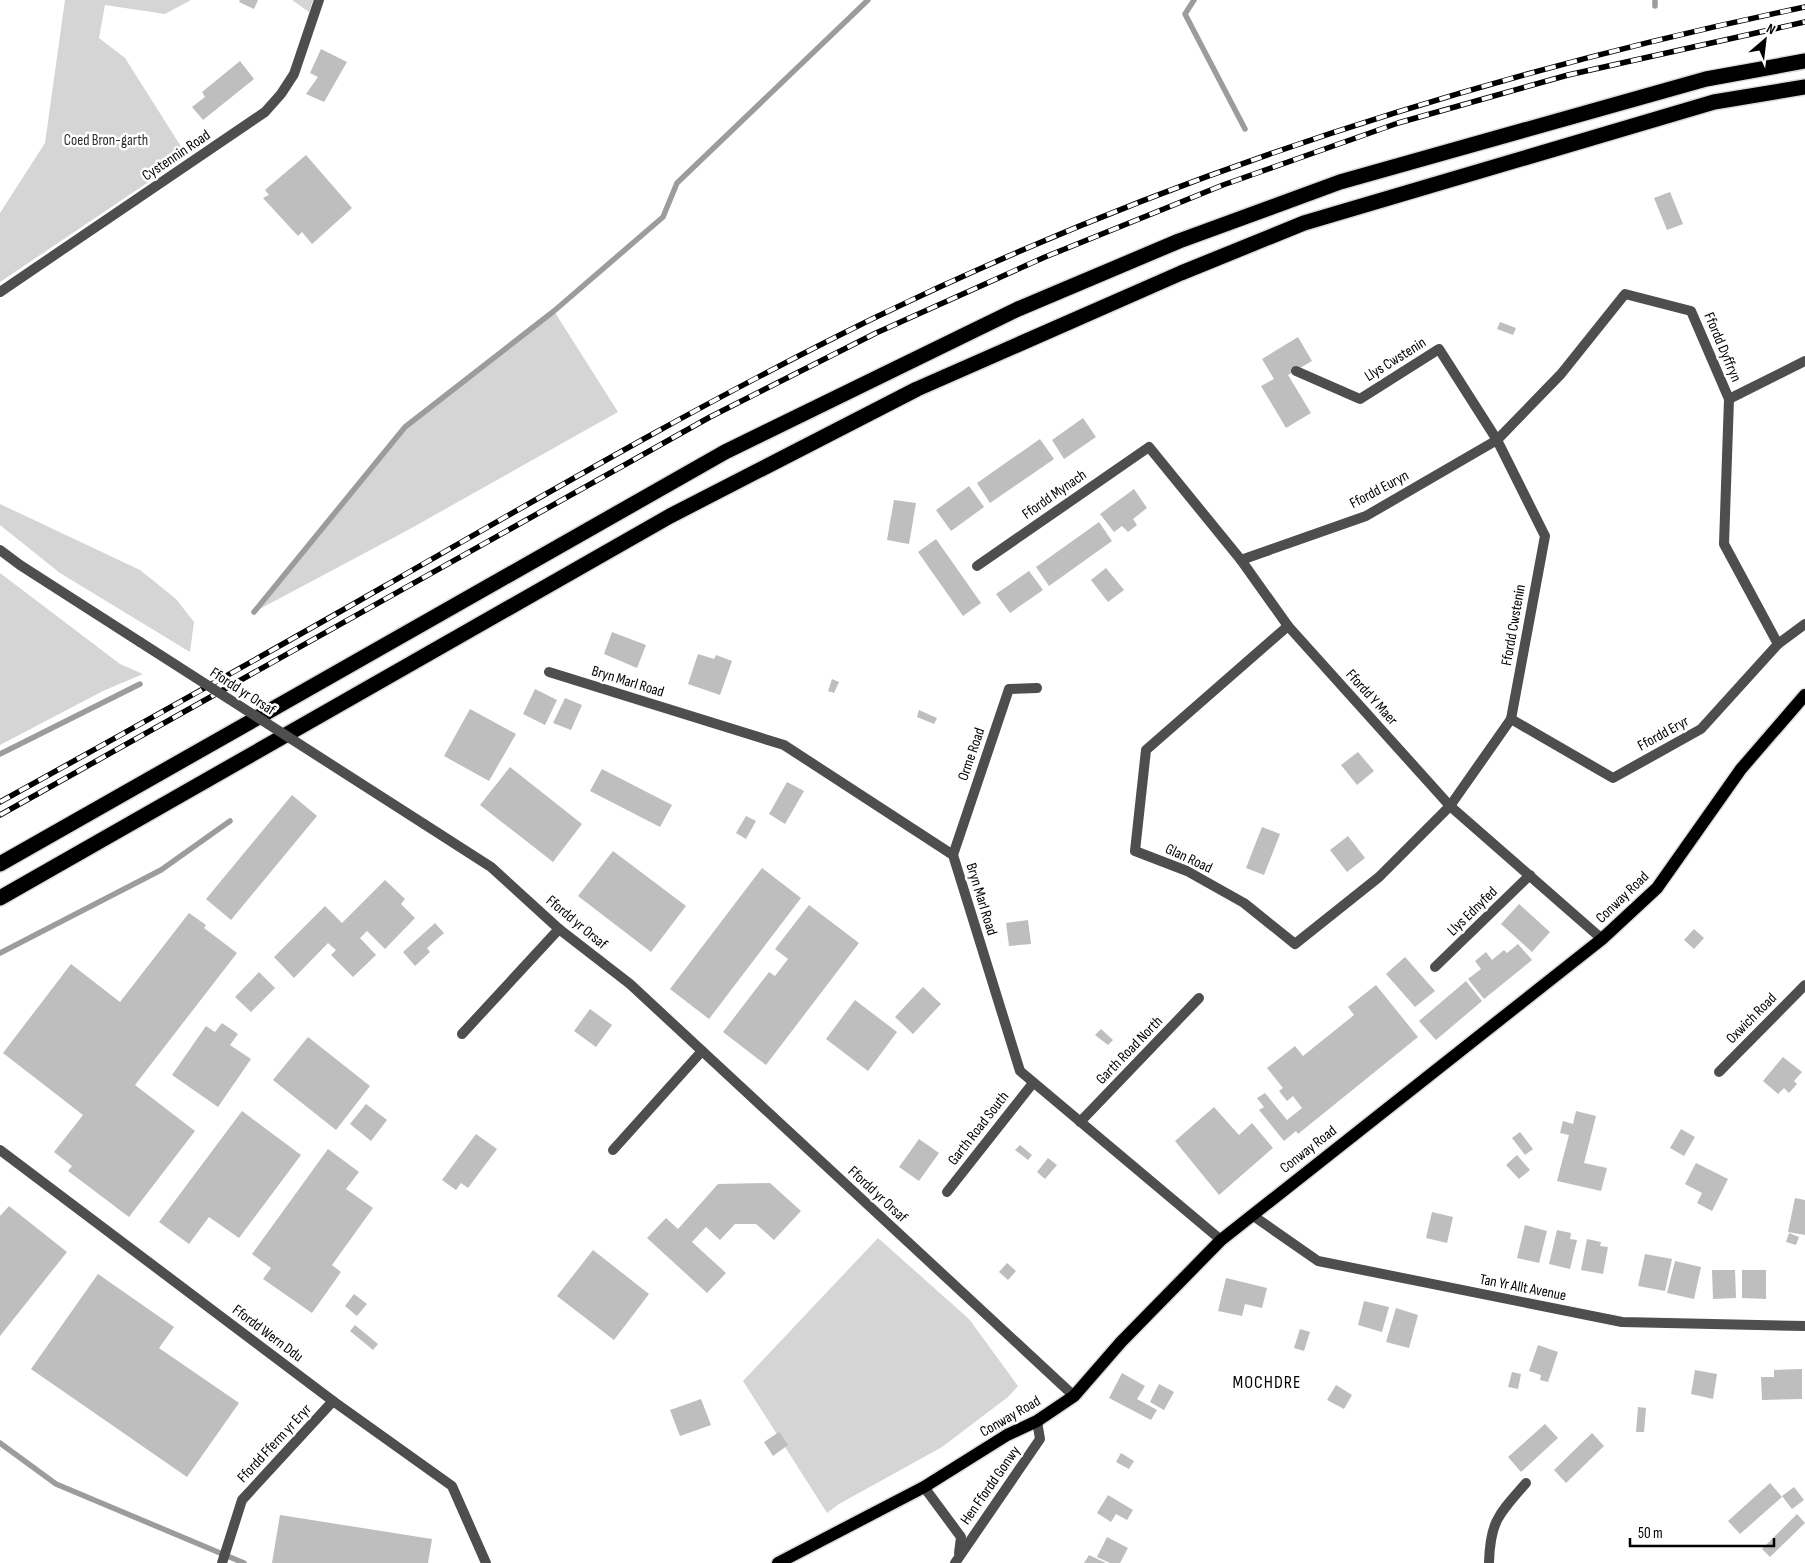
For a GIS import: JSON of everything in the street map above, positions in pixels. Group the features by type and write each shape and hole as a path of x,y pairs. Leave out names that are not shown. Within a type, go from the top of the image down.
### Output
{"highway":[{"path":"0,864 725,452 1018,309 1178,241 1340,182 1706,79 1805,61"},
{"path":"0,898 670,516 917,389 1181,273 1304,223 1714,102 1805,87"}],"main road":[{"name":"Conway Road","path":"778,1563 924,1487 1007,1435 1037,1421 1074,1396 1121,1342 1221,1240 1602,939 1657,888 1741,769 1805,695"}],"street":[{"name":"Cystennin Road","path":"0,292 265,112 281,94 294,74 319,0"},
{"name":"Ffordd Dyffryn","path":"1497,440 1561,374 1625,294 1691,311 1729,399 1724,544 1778,644"},
{"name":"Llys Cwstenin","path":"1296,371 1360,399 1439,349 1497,440"},
{"path":"1729,399 1805,361"},
{"name":"Ffordd Euryn","path":"1241,560 1366,516 1497,440"},
{"name":"Ffordd Cwstenin","path":"1450,806 1511,720 1545,536 1497,440"},
{"name":"Ffordd Y Maer","path":"1148,447 1241,560 1288,626 1450,806 1602,939"},
{"name":"Ffordd Mynach","path":"977,566 1148,447"},
{"name":"Ffordd yr Orsaf","path":"0,550 20,565 491,868 559,929 630,984 1074,1396"},
{"name":"Ffordd Eryr","path":"1511,720 1613,778 1701,729 1778,644 1805,624"},
{"name":"Glan Road","path":"1288,626 1146,750 1135,850 1187,871 1244,903 1295,944 1379,877 1450,806"},
{"name":"Bryn Marl Road","path":"549,672 784,745 953,855 1020,1071 1221,1240"},
{"name":"Orme Road","path":"953,855 1009,689 1037,688"},
{"name":"Llys Ednyfed","path":"1435,967 1530,875"},
{"path":"462,1034 559,929"},
{"name":"Oxwich Road","path":"1719,1072 1805,985"},
{"name":"Garth Road North","path":"1080,1122 1199,998"},
{"path":"613,1150 702,1051"},
{"name":"Garth Road South","path":"947,1192 1034,1083"},
{"name":"Ffordd Wern Ddu","path":"0,1150 333,1401 452,1486 486,1563"},
{"name":"Tan Yr Allt Avenue","path":"1252,1214 1318,1261 1584,1315 1622,1322 1805,1326"},
{"name":"Ffordd Fferm yr Eryr","path":"222,1563 242,1500 333,1401"},
{"name":"Hen Ffordd Gonwy","path":"957,1560 1040,1439 1037,1421"},
{"path":"1489,1563 1489,1536 1494,1525 1505,1508 1526,1483"},
{"path":"924,1487 961,1537 957,1560"}],"green space":[{"name":"Coed Bron-garth","path":"65,0 191,0 165,14 105,5 99,38 125,58 187,156 0,282 0,213 45,143"},
{"path":"292,0 313,0 309,12"},
{"path":"554,311 618,412 408,530 254,612 405,427"},
{"path":"0,504 140,570 176,599 194,622 190,652 60,573 0,525"},
{"path":"0,573 120,664 143,674 103,691 0,745"},
{"path":"878,1238 969,1319 1018,1386 1008,1397 942,1447 839,1504 827,1513 743,1381"}],"building":[{"path":"240,0 258,0 254,9 239,2"},
{"path":"321,49 347,62 324,102 306,94 318,77 310,73"},
{"path":"240,61 254,79 203,120 192,107 205,97 202,92"},
{"path":"306,155 352,208 312,244 302,232 298,236 263,198 269,195 265,190"},
{"path":"1670,192 1683,224 1667,230 1654,198"},
{"path":"1500,322 1516,328 1513,335 1497,329"},
{"path":"1298,337 1312,361 1288,375 1311,413 1286,428 1261,386 1274,379 1262,359"},
{"path":"1083,418 1096,437 1064,459 1052,440"},
{"path":"1040,439 1054,459 990,503 977,483"},
{"path":"969,486 984,507 951,531 936,510"},
{"path":"1134,489 1147,508 1133,519 1137,525 1128,532 1122,526 1114,532 1100,514"},
{"path":"894,500 916,503 909,544 887,540"},
{"path":"1099,522 1112,541 1049,586 1036,567"},
{"path":"936,539 981,603 963,616 918,552"},
{"path":"1106,568 1124,590 1108,602 1091,580"},
{"path":"1029,571 1043,590 1010,613 996,594"},
{"path":"612,632 646,645 637,668 604,654"},
{"path":"698,654 714,659 716,655 732,661 720,695 688,684"},
{"path":"832,679 839,682 834,693 828,691"},
{"path":"535,689 557,700 545,725 523,714"},
{"path":"565,698 582,705 571,730 553,723"},
{"path":"470,709 516,734 489,781 444,756"},
{"path":"919,710 937,718 934,724 917,717"},
{"path":"1358,752 1374,771 1357,785 1341,765"},
{"path":"510,767 582,824 553,862 480,805"},
{"path":"602,769 672,805 660,827 590,791"},
{"path":"787,782 804,791 785,824 769,814"},
{"path":"292,795 317,816 231,920 206,899"},
{"path":"746,816 756,821 746,839 736,833"},
{"path":"1262,827 1280,834 1264,875 1246,868"},
{"path":"1348,836 1365,858 1347,872 1330,850"},
{"path":"613,851 686,906 651,952 578,896"},
{"path":"762,868 801,898 709,1019 670,989"},
{"path":"385,880 405,899 401,904 415,918 385,949 367,931 360,938 376,955 353,977 331,955 336,950 328,943 294,978 274,957 325,906 342,923"},
{"path":"1519,904 1550,932 1532,952 1501,924"},
{"path":"809,905 859,943 766,1065 723,1032 769,972 775,976 788,959 775,949"},
{"path":"189,913 206,925 204,928 237,953 135,1085 195,1131 129,1217 68,1171 72,1166 54,1152 83,1115 3,1053 71,964 120,1002"},
{"path":"1028,920 1031,944 1009,946 1006,923"},
{"path":"435,923 444,933 427,948 430,952 415,966 403,952"},
{"path":"1694,929 1704,938 1694,949 1684,940"},
{"path":"1518,944 1532,960 1484,999 1468,979 1481,969 1475,961 1486,952 1492,960 1504,950 1507,953"},
{"path":"1405,957 1435,991 1415,1007 1386,974"},
{"path":"259,972 275,988 251,1012 235,997"},
{"path":"1466,981 1482,1001 1436,1040 1419,1021"},
{"path":"1376,985 1418,1037 1298,1134 1296,1131 1284,1141 1259,1110 1264,1107 1257,1098 1265,1093 1287,1120 1302,1108 1293,1096 1287,1101 1279,1091 1283,1088 1267,1068 1295,1046 1303,1056 1354,1015 1348,1007"},
{"path":"923,987 941,1004 913,1034 895,1017"},
{"path":"855,1000 897,1032 868,1071 826,1039"},
{"path":"590,1009 612,1025 596,1047 574,1031"},
{"path":"222,1023 238,1034 230,1045 251,1059 218,1107 172,1075 206,1026 215,1032"},
{"path":"1101,1029 1113,1040 1108,1045 1095,1035"},
{"path":"308,1037 370,1086 336,1130 273,1080"},
{"path":"1783,1057 1802,1072 1794,1081 1797,1084 1789,1093 1784,1088 1778,1094 1763,1081"},
{"path":"366,1104 387,1120 371,1141 350,1124"},
{"path":"1214,1107 1239,1135 1252,1123 1273,1148 1219,1195 1175,1141"},
{"path":"242,1111 301,1155 239,1238 209,1217 189,1244 159,1222"},
{"path":"1576,1111 1596,1116 1584,1163 1607,1168 1601,1191 1557,1181 1569,1135 1560,1133 1563,1121 1573,1124"},
{"path":"1681,1129 1695,1137 1684,1156 1670,1148"},
{"path":"1520,1132 1533,1149 1525,1155 1512,1138"},
{"path":"476,1134 497,1149 468,1188 461,1183 456,1190 442,1180"},
{"path":"919,1139 939,1153 919,1181 899,1167"},
{"path":"1020,1145 1032,1155 1028,1160 1015,1150"},
{"path":"328,1149 359,1172 346,1189 373,1208 332,1265 341,1272 312,1313 263,1279 271,1268 252,1254"},
{"path":"1517,1155 1530,1170 1519,1179 1506,1165"},
{"path":"1048,1158 1057,1165 1045,1179 1037,1172"},
{"path":"1696,1163 1728,1179 1712,1211 1697,1203 1702,1193 1685,1184"},
{"path":"770,1183 801,1211 774,1240 756,1224 735,1224 720,1240 706,1227 692,1242 726,1273 707,1293 647,1238 666,1218 678,1229 718,1184"},
{"path":"1795,1198 1805,1200 1805,1235 1788,1232"},
{"path":"9,1206 67,1252 0,1336 0,1216"},
{"path":"1432,1212 1453,1217 1447,1243 1426,1238"},
{"path":"1525,1225 1547,1231 1539,1263 1517,1258"},
{"path":"1557,1230 1571,1233 1570,1239 1577,1240 1570,1269 1549,1264"},
{"path":"1789,1233 1799,1237 1796,1245 1786,1242"},
{"path":"1587,1239 1601,1242 1600,1246 1608,1247 1603,1274 1581,1270"},
{"path":"593,1250 649,1294 614,1340 557,1296"},
{"path":"1645,1254 1672,1259 1665,1291 1638,1286"},
{"path":"1675,1261 1701,1267 1694,1299 1667,1293"},
{"path":"1007,1263 1016,1271 1008,1280 999,1272"},
{"path":"1712,1270 1735,1270 1736,1298 1713,1299"},
{"path":"1742,1270 1766,1270 1766,1299 1742,1298"},
{"path":"98,1274 174,1327 159,1348 239,1403 187,1477 31,1369"},
{"path":"1226,1278 1267,1288 1262,1308 1245,1304 1242,1316 1218,1311"},
{"path":"354,1294 367,1304 357,1316 345,1306"},
{"path":"1364,1301 1389,1307 1382,1332 1358,1325"},
{"path":"1396,1308 1418,1315 1409,1348 1386,1342"},
{"path":"355,1325 378,1344 373,1350 350,1331"},
{"path":"1300,1329 1310,1332 1304,1351 1294,1348"},
{"path":"1538,1345 1558,1352 1548,1382 1540,1380 1541,1375 1529,1371"},
{"path":"1802,1369 1802,1399 1762,1400 1761,1377 1774,1377 1774,1370"},
{"path":"1695,1370 1717,1374 1713,1399 1691,1394"},
{"path":"1512,1372 1521,1374 1518,1389 1508,1387"},
{"path":"1122,1373 1145,1386 1137,1399 1157,1410 1151,1420 1109,1398"},
{"path":"1159,1384 1174,1392 1164,1410 1150,1402"},
{"path":"1336,1385 1352,1395 1344,1409 1327,1400"},
{"path":"701,1399 711,1425 680,1436 670,1410"},
{"path":"1638,1407 1646,1408 1644,1432 1636,1432"},
{"path":"1545,1424 1558,1438 1521,1472 1508,1457"},
{"path":"779,1432 788,1445 773,1456 764,1442"},
{"path":"1592,1433 1604,1446 1566,1483 1554,1470"},
{"path":"1121,1453 1134,1461 1129,1469 1116,1462"},
{"path":"1770,1483 1782,1497 1740,1534 1728,1521"},
{"path":"1794,1487 1804,1500 1792,1509 1782,1496"},
{"path":"1108,1495 1133,1510 1127,1520 1116,1514 1111,1522 1097,1513"},
{"path":"1797,1514 1805,1523 1770,1557 1762,1549"},
{"path":"280,1515 432,1539 428,1563 272,1563"},
{"path":"1107,1537 1128,1548 1120,1563 1110,1563 1097,1557"},
{"path":"1089,1555 1106,1563 1084,1563"}],"waterway":[{"path":"254,612 405,427 554,311 663,217 677,183 868,0"},
{"path":"1194,0 1185,14 1245,129"},
{"path":"1655,0 1655,6"},
{"path":"0,754 140,684"},
{"path":"0,953 161,870 230,821"},
{"path":"0,1443 56,1484 244,1563"}],"railway":[{"path":"0,802 686,416 810,350 984,267 1097,219 1212,175 1329,134 1447,97 1565,64 1805,7"},
{"path":"0,815 710,417 876,333 1045,257 1223,185 1398,123 1568,75 1805,22"}],"district":[{"name":"MOCHDRE","path":"1267,1382"}]}
